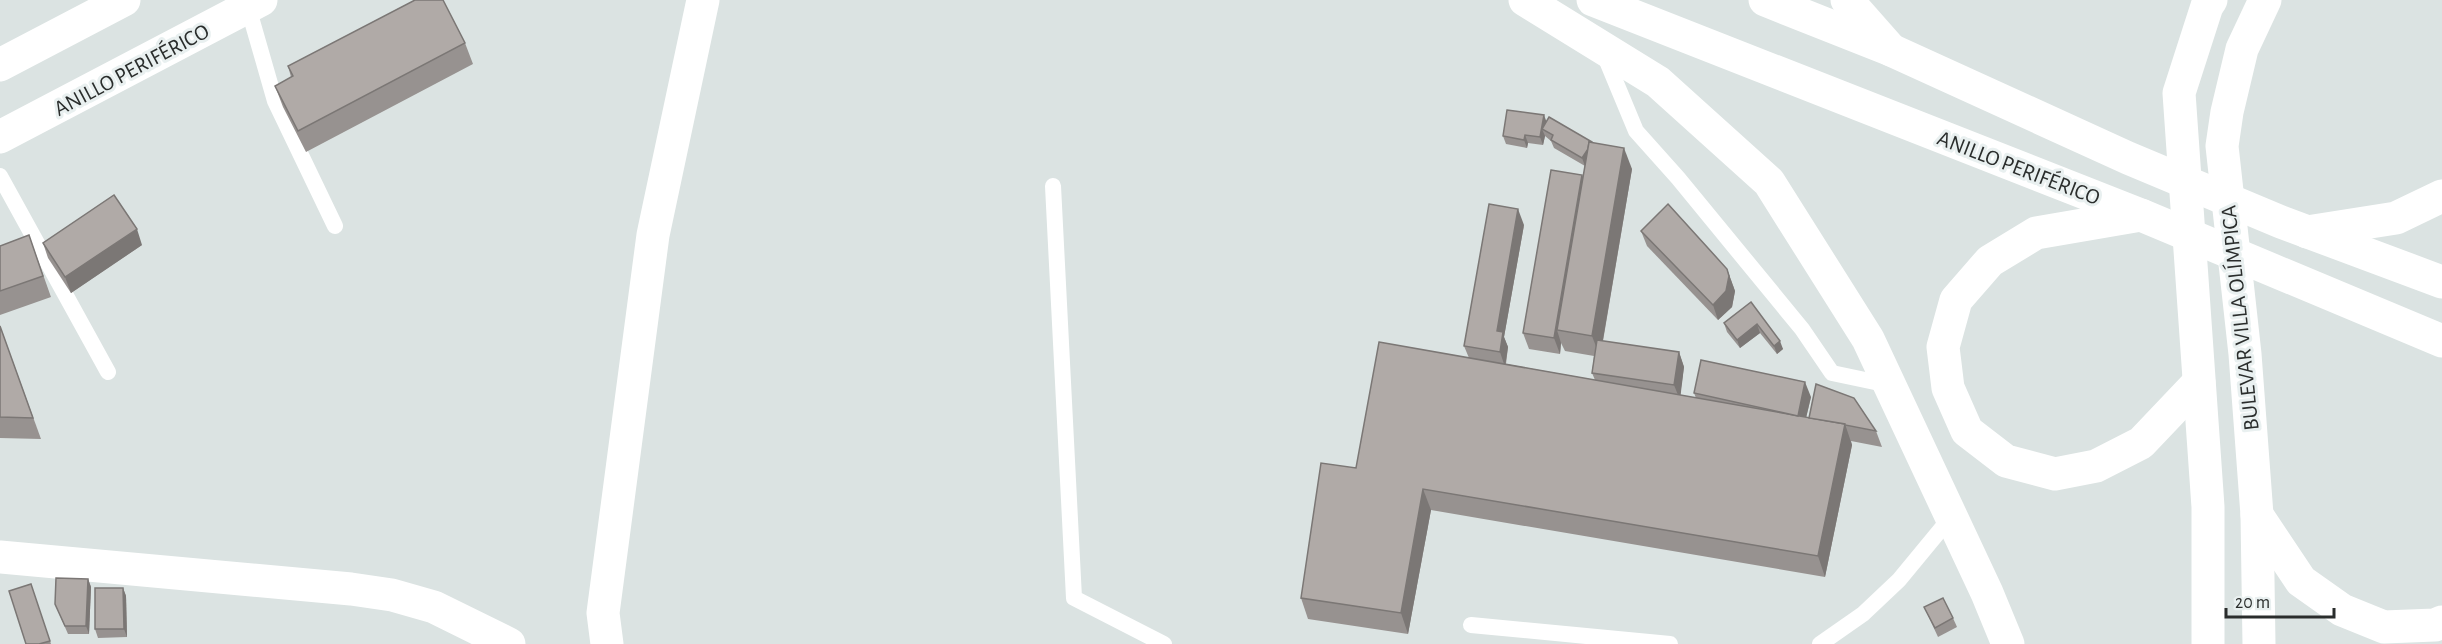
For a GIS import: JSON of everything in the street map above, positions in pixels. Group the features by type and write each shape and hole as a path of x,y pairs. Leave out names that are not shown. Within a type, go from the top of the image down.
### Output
{"main road":[{"path":"0,65 124,0"},
{"path":"607,644 603,613 653,235 703,0"},
{"path":"1525,0 1658,82 1768,182 1868,339 2008,644"},
{"name":"ANILLO PERIFÉRICO","path":"1593,0 2151,219 2442,341"},
{"path":"1765,0 1891,50 2128,158 2294,227 2442,282"},
{"path":"1847,0 1891,50"},
{"name":"BULEVAR VILLA OLÍMPICA","path":"2208,644 2208,507 2179,93 2207,6 2211,0"},
{"name":"BULEVAR VILLA OLÍMPICA","path":"2259,644 2257,515 2245,354 2222,146 2242,49 2265,0"},
{"name":"ANILLO PERIFÉRICO","path":"0,137 255,3"},
{"path":"2294,227 2396,218 2442,196"},
{"path":"2151,219 2036,233 1990,261 1956,300 1943,347 1948,388 1967,430 1975,437 2006,461 2055,474 2097,466 2141,443 2199,382"},
{"path":"2257,515 2301,581 2342,610 2384,627 2435,625 2442,622"},
{"path":"3,552 392,595 434,607 509,644"}],"lane":[{"path":"255,3 275,101 335,226"},
{"path":"1601,47 1636,131 1678,178 1802,329 1832,373 1889,385"},
{"path":"0,176 108,372"},
{"path":"1053,186 1074,598 1164,644"},
{"path":"1820,644 1863,614 1899,580 1951,517"},
{"path":"1471,625 1670,644"}],"building":[{"path":"415,0 443,0 465,43 298,131 275,86 293,76 288,66"},
{"path":"1507,110 1544,115 1540,137 1525,135 1524,140 1503,136"},
{"path":"1549,117 1592,142 1589,142 1588,149 1582,158 1551,140 1553,135 1542,129"},
{"path":"1589,142 1624,148 1592,336 1557,330"},
{"path":"1551,170 1582,175 1554,338 1523,333"},
{"path":"114,195 137,229 65,277 43,243"},
{"path":"1489,204 1518,209 1497,331 1503,332 1500,352 1464,346"},
{"path":"1668,204 1727,269 1729,276 1726,291 1713,305 1641,231"},
{"path":"29,235 43,276 0,291 0,246"},
{"path":"1751,302 1780,341 1774,346 1757,324 1737,340 1724,323"},
{"path":"0,326 33,418 0,417"},
{"path":"1597,340 1679,352 1674,385 1592,373"},
{"path":"1379,342 1845,424 1818,556 1423,489 1401,613 1301,598 1321,463 1356,468"},
{"path":"1701,360 1805,382 1798,416 1694,393"},
{"path":"1816,384 1854,398 1876,431 1809,418"},
{"path":"56,578 88,579 86,626 65,626 55,604"},
{"path":"31,584 50,641 39,644 26,644 9,591"},
{"path":"95,588 123,588 124,629 95,629"},
{"path":"1943,598 1953,618 1935,628 1924,607"}]}
